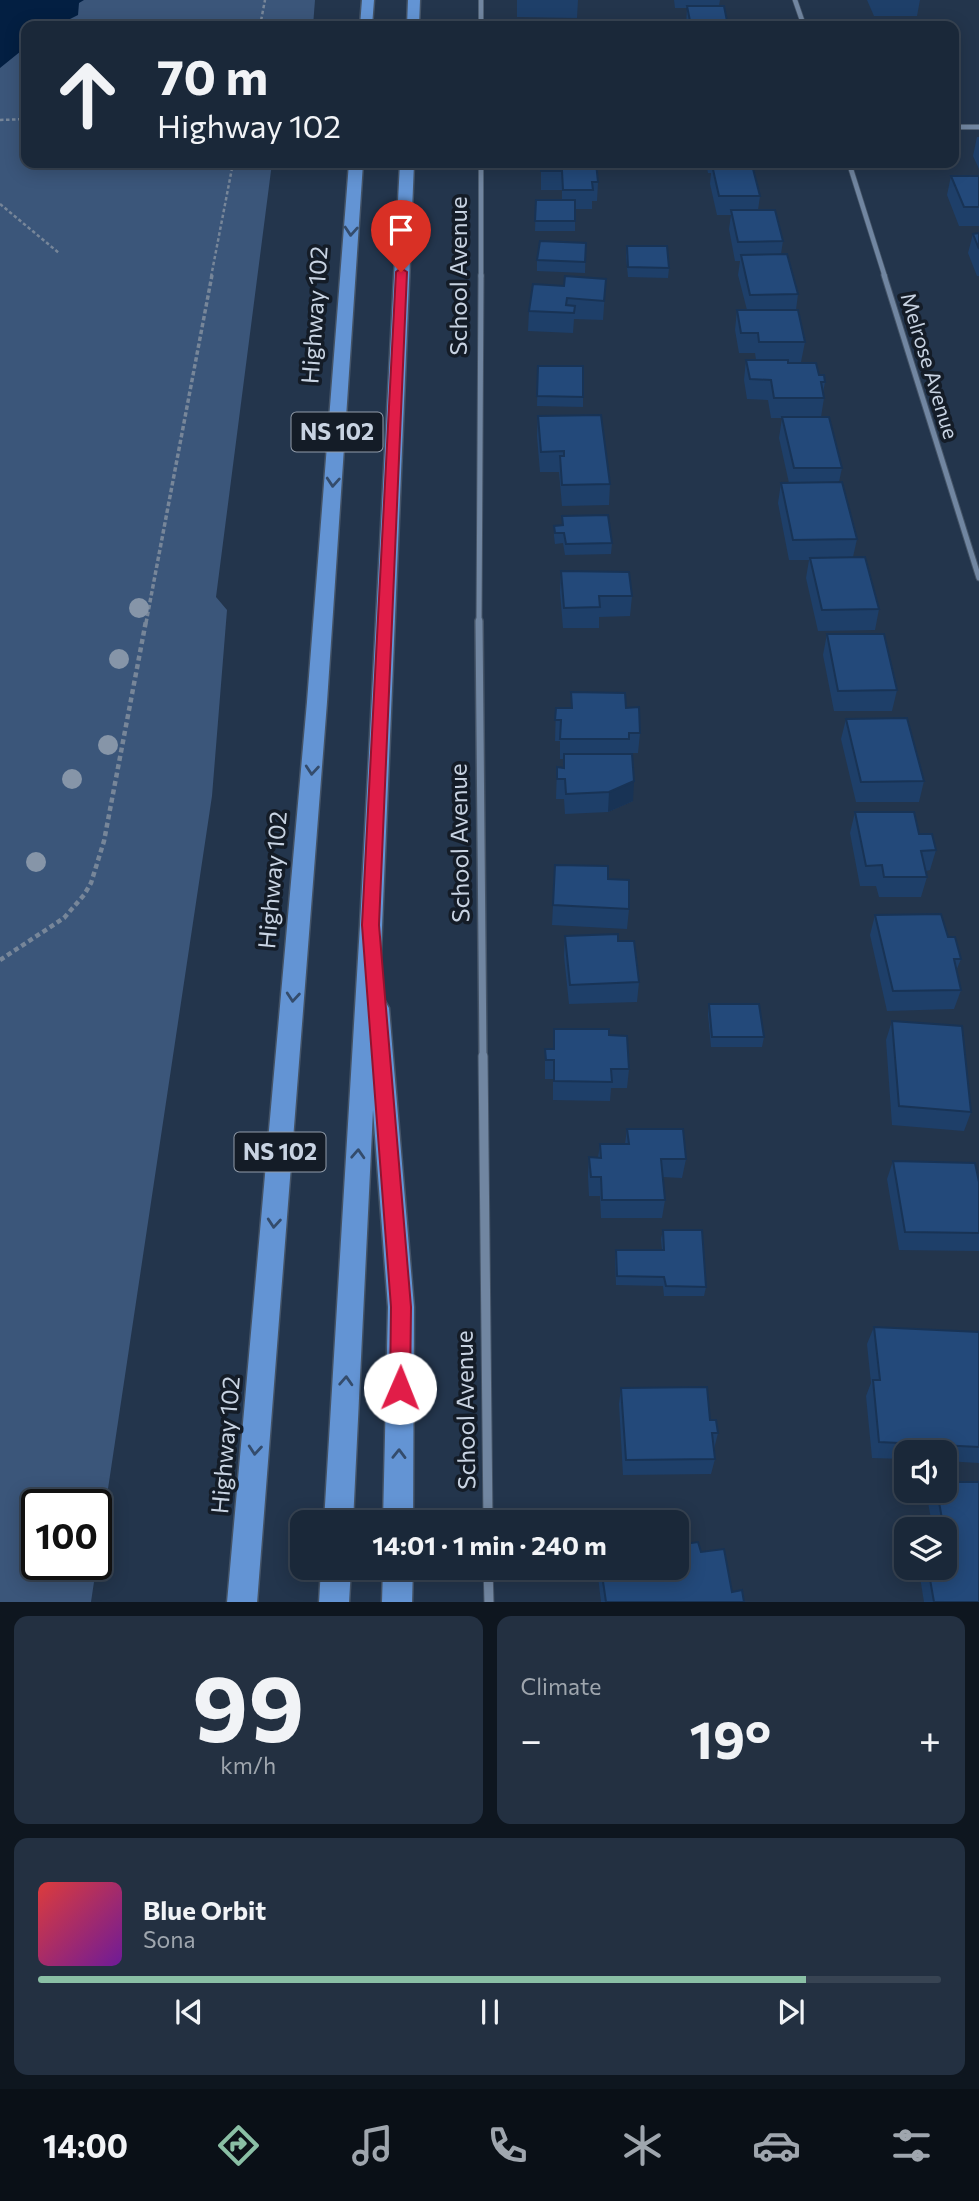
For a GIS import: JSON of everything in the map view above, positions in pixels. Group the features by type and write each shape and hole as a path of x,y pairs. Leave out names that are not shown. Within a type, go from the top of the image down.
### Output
{"highway":[{"path":"366,21 368,0"},
{"path":"413,21 414,0"},
{"name":"Highway 102","path":"242,1602 317,702 356,168"},
{"name":"NS 102","path":"339,1510 407,168"},
{"path":"370,925 401,1307 398,1510"},
{"path":"334,1602 335,1580"},
{"path":"397,1602 398,1580"}],"street":[{"path":"481,0 481,21"},
{"path":"795,0 802,21"},
{"path":"959,127 979,127"},
{"name":"School Avenue","path":"481,168 479,690 488,1510"},
{"name":"Melrose Avenue","path":"851,168 979,578"},
{"path":"488,1580 489,1602"}],"path":[{"path":"261,21 265,0"},
{"path":"0,120 21,119"},
{"path":"0,960 44,933 67,915 91,885 104,841 232,168"},
{"path":"0,204 7,213 59,253"}],"shaded area":[{"path":"0,0 315,0 313,21 21,21 21,168 271,168 216,597 227,610 212,796 108,1489 21,1489 21,1580 94,1580 91,1602 0,1602"},
{"path":"0,0 84,0 79,3 78,15 66,21 21,21 21,51 0,68"}],"building":[{"path":"687,6 724,6 727,21 690,21"},
{"path":"541,168 597,168 598,182 592,182 593,190 563,190 562,171 541,171"},
{"path":"713,168 753,168 760,196 719,196"},
{"path":"951,176 979,176 979,207 964,207"},
{"path":"536,200 575,200 575,221 535,221"},
{"path":"731,210 775,210 783,241 738,242"},
{"path":"979,233 979,249 973,234"},
{"path":"540,241 586,243 585,262 537,260"},
{"path":"627,246 667,246 669,268 628,267"},
{"path":"787,254 798,294 750,295 741,255"},
{"path":"565,276 606,279 604,301 567,298 566,305 575,306 574,313 529,311 533,284 564,286"},
{"path":"737,310 798,310 805,342 759,342 758,333 741,333"},
{"path":"746,360 816,363 819,375 824,375 825,382 821,382 824,398 774,398 771,380 750,379"},
{"path":"538,366 583,366 583,397 537,396"},
{"path":"601,415 610,484 562,485 560,456 564,456 564,451 541,452 538,416"},
{"path":"782,417 829,417 842,468 794,468"},
{"path":"842,482 857,539 793,540 781,483"},
{"path":"608,515 612,543 566,544 564,533 555,533 554,526 563,525 562,516"},
{"path":"865,557 879,609 822,610 810,558"},
{"path":"561,571 629,572 632,596 599,596 600,607 564,608"},
{"path":"827,634 884,634 897,690 838,691"},
{"path":"571,692 625,693 626,708 639,707 640,733 629,733 629,739 560,739 561,720 555,720 556,708 572,708"},
{"path":"907,718 924,781 861,782 846,719"},
{"path":"564,754 632,754 634,781 609,792 566,794 565,779 557,779 557,767 564,768"},
{"path":"855,812 914,812 919,834 932,834 936,850 921,851 927,877 884,877 882,865 866,866"},
{"path":"555,865 608,866 608,879 629,880 629,909 553,905"},
{"path":"941,914 948,937 955,937 961,959 954,959 961,990 893,991 875,915"},
{"path":"618,934 618,941 634,941 639,982 570,985 565,936"},
{"path":"709,1004 759,1004 764,1037 712,1037"},
{"path":"892,1021 962,1026 971,1112 899,1106"},
{"path":"554,1029 609,1029 609,1035 627,1036 629,1069 611,1069 612,1082 554,1081 554,1060 546,1060 545,1049 554,1049"},
{"path":"627,1129 683,1129 686,1159 661,1159 665,1200 602,1200 601,1177 591,1177 589,1157 601,1158 600,1144 629,1144"},
{"path":"893,1161 975,1163 979,1182 979,1233 905,1232"},
{"path":"663,1230 702,1230 706,1287 666,1286 664,1277 617,1276 616,1250 664,1250"},
{"path":"874,1327 979,1332 979,1447 957,1446 957,1440 879,1442 873,1380 880,1380"},
{"path":"707,1387 710,1420 716,1420 718,1433 712,1433 715,1459 626,1460 621,1388"},
{"path":"957,1482 979,1482 979,1602 934,1602 930,1580 957,1580 957,1517 942,1517 939,1503 957,1503"},
{"path":"698,1542 701,1552 724,1549 732,1592 742,1590 744,1602 606,1602 603,1580 689,1580 689,1543"}],"route":[{"path":"400,1388 401,1307 370,925 401,272"}]}
